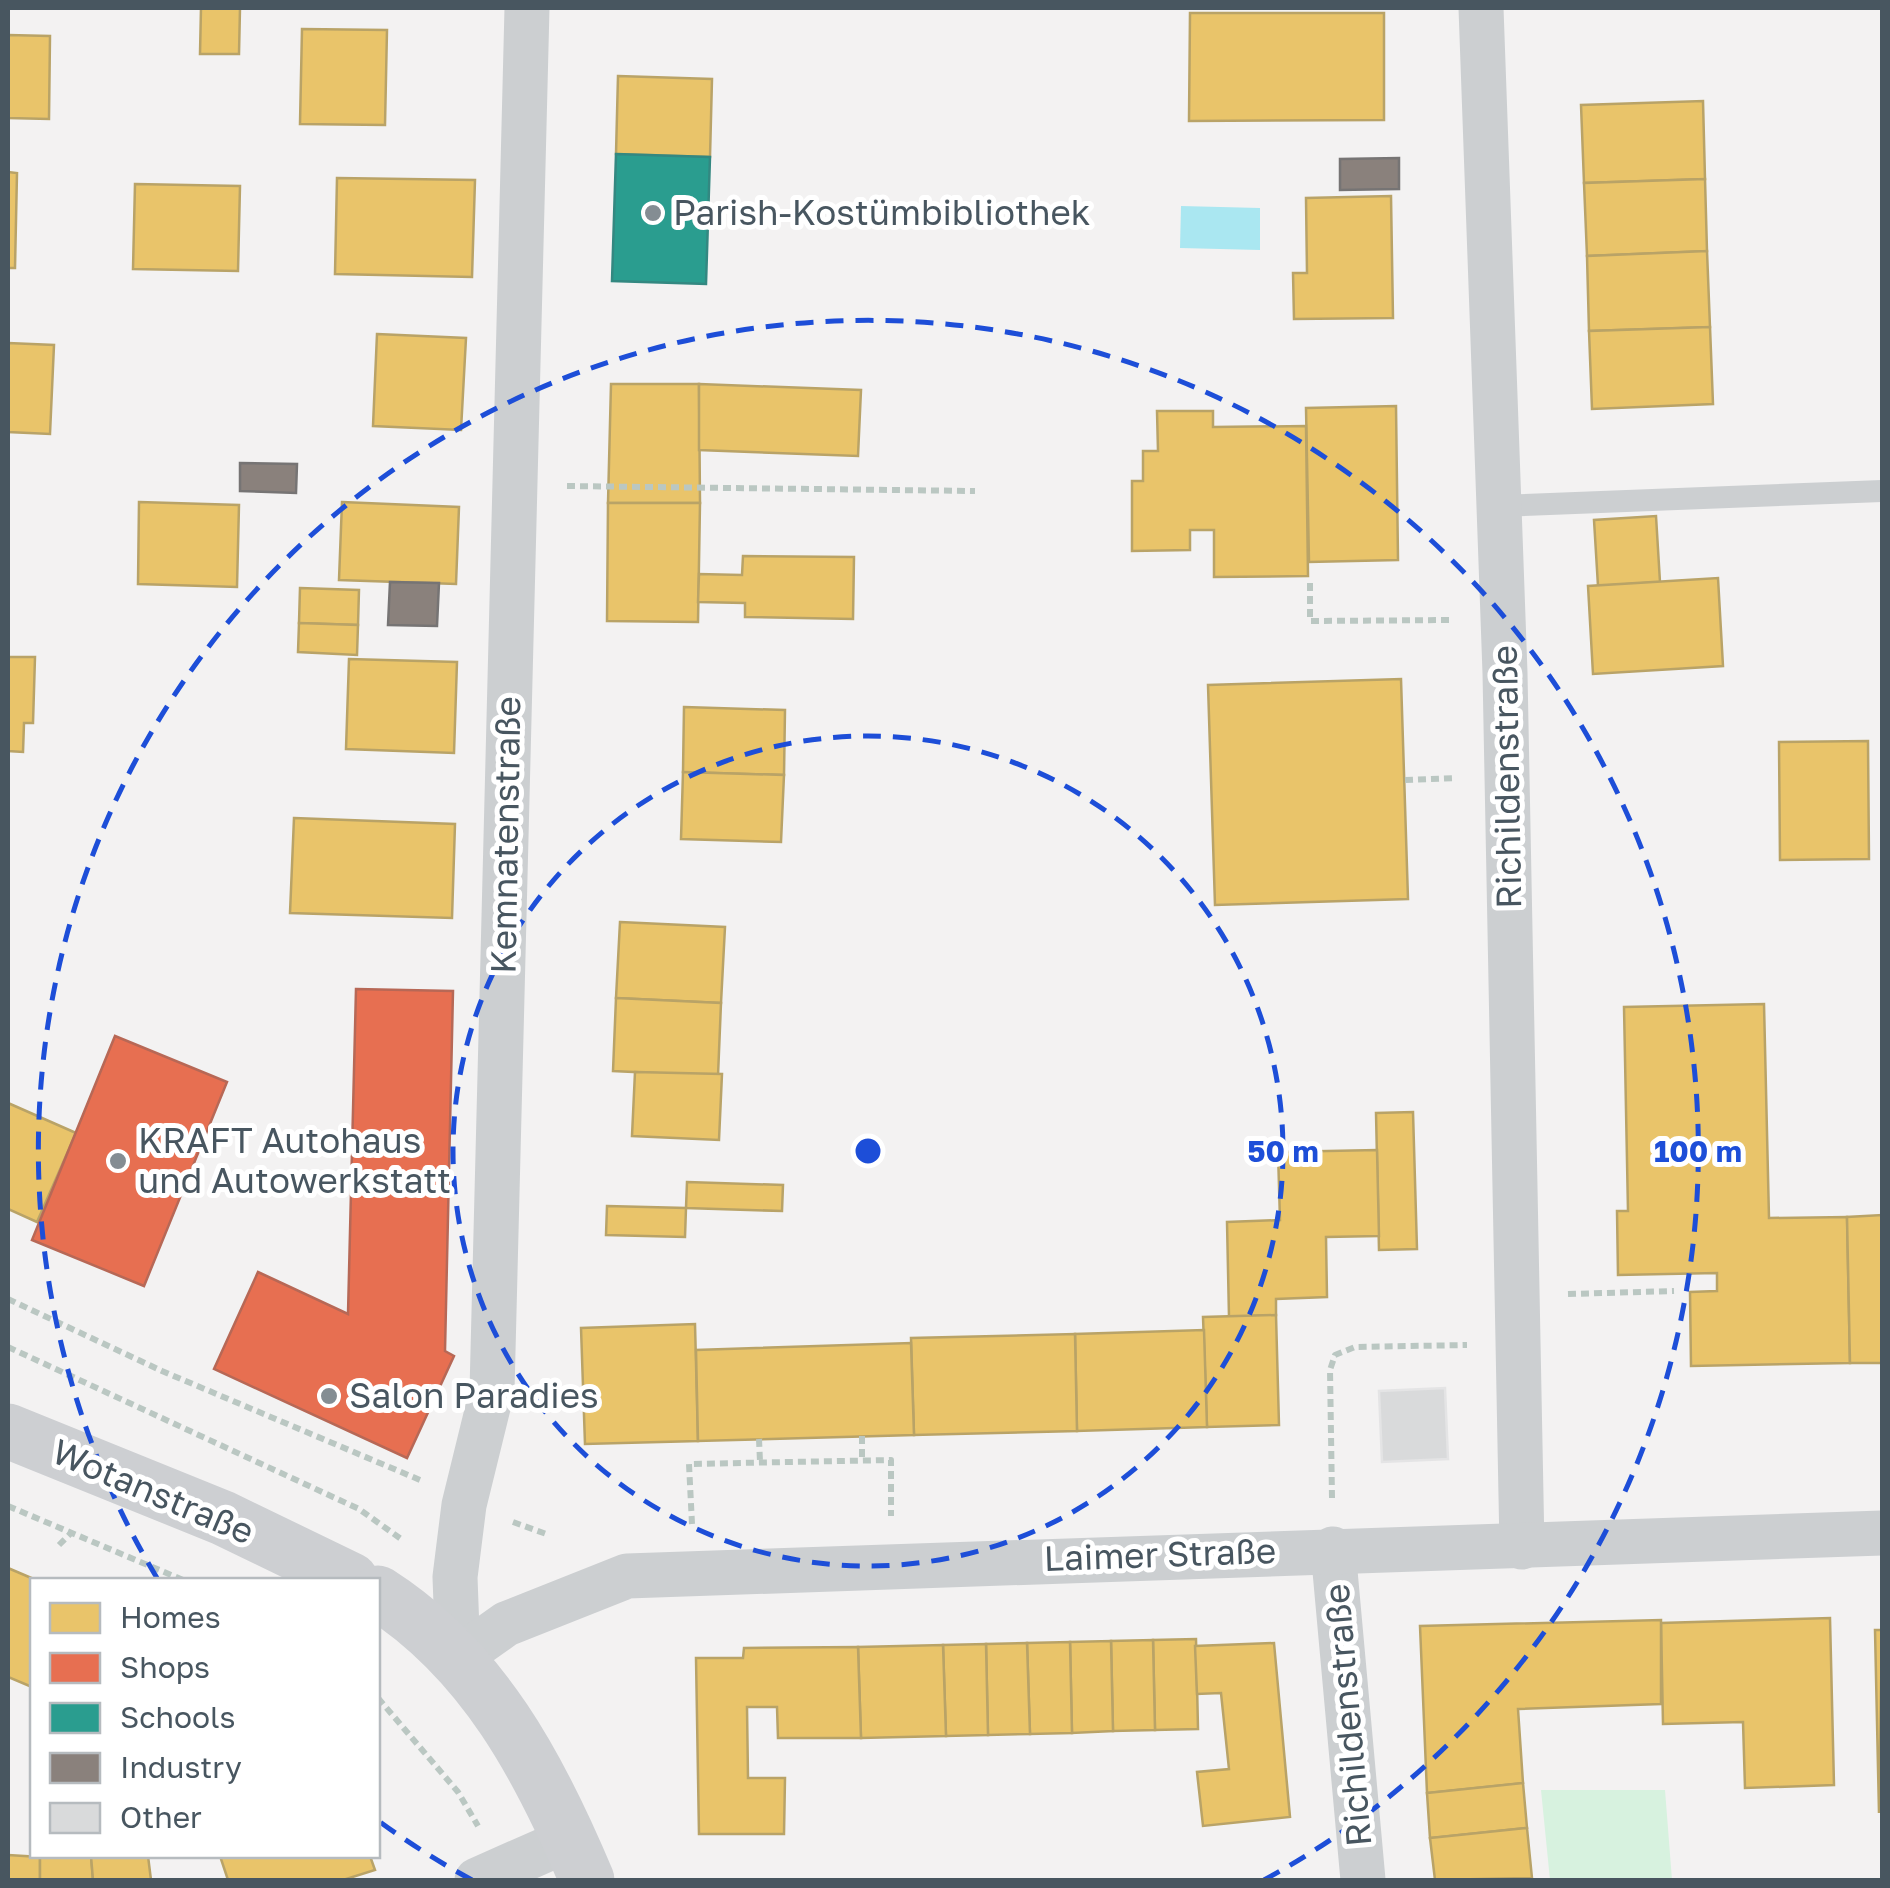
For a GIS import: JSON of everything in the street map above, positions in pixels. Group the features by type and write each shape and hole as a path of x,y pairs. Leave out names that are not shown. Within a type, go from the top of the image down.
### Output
{"main road":[{"name":"Wotanstraße","path":"8,1431 223,1518 347,1578"},
{"path":"380,1595 458,1658 496,1703 545,1784 579,1860"}],"street":[{"name":"Kemnatenstraße","path":"458,1658 454,1577 464,1504 492,1391 527,8"},
{"name":"Richildenstraße","path":"1481,8 1504,619 1522,1547"},
{"name":"Laimer Straße","path":"458,1658 506,1624 627,1576 1882,1533"},
{"name":"Richildenstraße","path":"1334,1549 1362,1880"},
{"path":"491,1876 579,1860"}],"lane":[{"path":"1499,506 1882,490"}],"path":[{"path":"515,485 975,492"},
{"path":"1310,583 1310,621 1504,619"},
{"path":"1405,780 1424,779"},
{"path":"1517,1296 1674,1291"},
{"path":"8,1299 162,1371 412,1476"},
{"path":"1334,1549 1330,1370 1335,1355 1355,1346 1518,1344"},
{"path":"862,1436 862,1460"},
{"path":"760,1439 760,1462"},
{"path":"692,1530 689,1464 891,1460 891,1523"},
{"path":"8,1506 178,1578"},
{"path":"59,1545 71,1533"},
{"path":"380,1700 458,1792 491,1876"}],"green space":[{"path":"1541,1790 1665,1790 1672,1880 1550,1880"}],"water":[{"path":"1181,206 1260,208 1260,250 1180,248"}],"building: Homes":[{"path":"201,8 240,8 239,54 200,54"},
{"path":"1190,13 1384,13 1384,120 1189,121"},
{"path":"302,29 387,30 385,125 300,124"},
{"path":"8,35 50,36 49,119 8,118"},
{"path":"618,76 712,79 710,157 616,154"},
{"path":"1703,101 1705,179 1584,183 1581,105"},
{"path":"8,172 17,173 15,268 8,268"},
{"path":"337,178 475,180 472,277 335,274"},
{"path":"1705,179 1707,251 1587,256 1584,183"},
{"path":"135,184 240,186 238,271 133,269"},
{"path":"1391,196 1393,318 1294,319 1293,273 1307,273 1306,198"},
{"path":"1707,251 1710,327 1589,331 1587,256"},
{"path":"1710,327 1713,404 1592,409 1589,331"},
{"path":"377,334 466,338 461,430 373,426"},
{"path":"8,343 54,345 50,434 8,432"},
{"path":"611,384 699,384 700,503 608,503"},
{"path":"699,384 861,390 858,456 699,450"},
{"path":"1396,406 1398,560 1309,562 1306,408"},
{"path":"1157,411 1213,411 1213,427 1306,426 1308,576 1214,577 1214,530 1190,530 1190,550 1132,551 1132,481 1143,481 1143,451 1158,451"},
{"path":"139,502 239,505 237,587 138,584"},
{"path":"342,502 459,507 456,584 339,580"},
{"path":"608,503 700,503 698,622 607,621"},
{"path":"1656,516 1660,582 1598,586 1594,520"},
{"path":"743,556 854,557 853,619 745,617 745,603 698,602 699,574 742,575"},
{"path":"1718,578 1723,666 1593,674 1588,586"},
{"path":"300,588 359,590 358,625 299,623"},
{"path":"299,623 358,625 357,655 298,652"},
{"path":"8,657 35,657 33,723 24,723 23,752 8,751"},
{"path":"349,659 457,662 454,753 346,749"},
{"path":"1401,679 1408,899 1215,905 1208,685"},
{"path":"684,707 785,710 784,775 683,772"},
{"path":"1868,741 1869,859 1780,860 1779,742"},
{"path":"683,772 784,775 781,842 681,839"},
{"path":"294,818 455,824 452,918 290,913"},
{"path":"620,922 725,927 721,1003 616,998"},
{"path":"616,998 721,1003 718,1076 613,1071"},
{"path":"1764,1004 1769,1218 1847,1217 1850,1363 1691,1366 1690,1292 1717,1291 1717,1273 1618,1275 1617,1211 1628,1211 1624,1007"},
{"path":"635,1072 722,1074 719,1140 632,1136"},
{"path":"8,1103 76,1133 37,1222 8,1209"},
{"path":"1413,1112 1417,1249 1379,1250 1376,1113"},
{"path":"1377,1150 1379,1236 1326,1237 1327,1297 1276,1299 1276,1315 1229,1317 1227,1222 1280,1220 1278,1152"},
{"path":"687,1182 783,1185 782,1211 686,1208"},
{"path":"607,1206 686,1208 685,1237 606,1235"},
{"path":"1882,1215 1882,1363 1850,1363 1847,1217"},
{"path":"1276,1315 1279,1425 1207,1427 1203,1317"},
{"path":"695,1324 698,1441 585,1444 581,1328"},
{"path":"1204,1330 1207,1427 1077,1431 1075,1334"},
{"path":"1075,1334 1077,1431 914,1435 911,1338"},
{"path":"911,1343 914,1435 698,1441 696,1350"},
{"path":"8,1568 31,1578 30,1686 8,1677"},
{"path":"1830,1618 1834,1785 1745,1788 1743,1722 1663,1724 1661,1623"},
{"path":"1661,1620 1661,1704 1518,1709 1523,1783 1427,1793 1420,1626"},
{"path":"1875,1630 1882,1630 1879,1813"},
{"path":"1196,1639 1198,1729 1155,1730 1153,1640"},
{"path":"1153,1640 1155,1730 1113,1731 1111,1641"},
{"path":"1111,1641 1113,1731 1072,1733 1070,1642"},
{"path":"1070,1642 1072,1733 1030,1734 1027,1643"},
{"path":"1027,1643 1030,1734 988,1735 986,1644"},
{"path":"1274,1643 1290,1817 1203,1826 1197,1772 1229,1769 1221,1693 1197,1694 1195,1646"},
{"path":"986,1644 988,1735 946,1736 943,1645"},
{"path":"943,1645 946,1736 861,1738 858,1647"},
{"path":"858,1647 861,1738 778,1738 777,1707 747,1707 748,1778 785,1778 784,1834 699,1834 696,1658 743,1658 744,1648"},
{"path":"1523,1783 1527,1828 1430,1838 1427,1793"},
{"path":"1527,1828 1532,1878 1435,1880 1430,1838"},
{"path":"8,1855 40,1858 40,1880 8,1880"},
{"path":"40,1858 91,1858 93,1880 40,1880"},
{"path":"91,1858 148,1858 151,1880 93,1880"},
{"path":"221,1858 371,1858 375,1870 343,1880 228,1880"}],"building: Shops":[{"path":"356,989 453,991 445,1351 454,1356 407,1458 214,1369 258,1272 348,1314"},
{"path":"115,1036 227,1082 144,1286 32,1240"}],"building: Schools":[{"path":"616,154 710,157 706,284 612,281"}],"building: Industry":[{"path":"1399,158 1399,189 1340,190 1340,159"},
{"path":"240,463 297,464 296,493 240,491"},
{"path":"390,582 439,583 437,626 388,625"}],"building: Other":[{"path":"1445,1388 1448,1459 1382,1462 1379,1391"}],"place":[{"name":"Parish-Kostümbibliothek","path":"653,213"},
{"name":"KRAFT Autohaus und Autowerkstatt","path":"118,1161"},
{"name":"Salon Paradies","path":"329,1396"}]}
